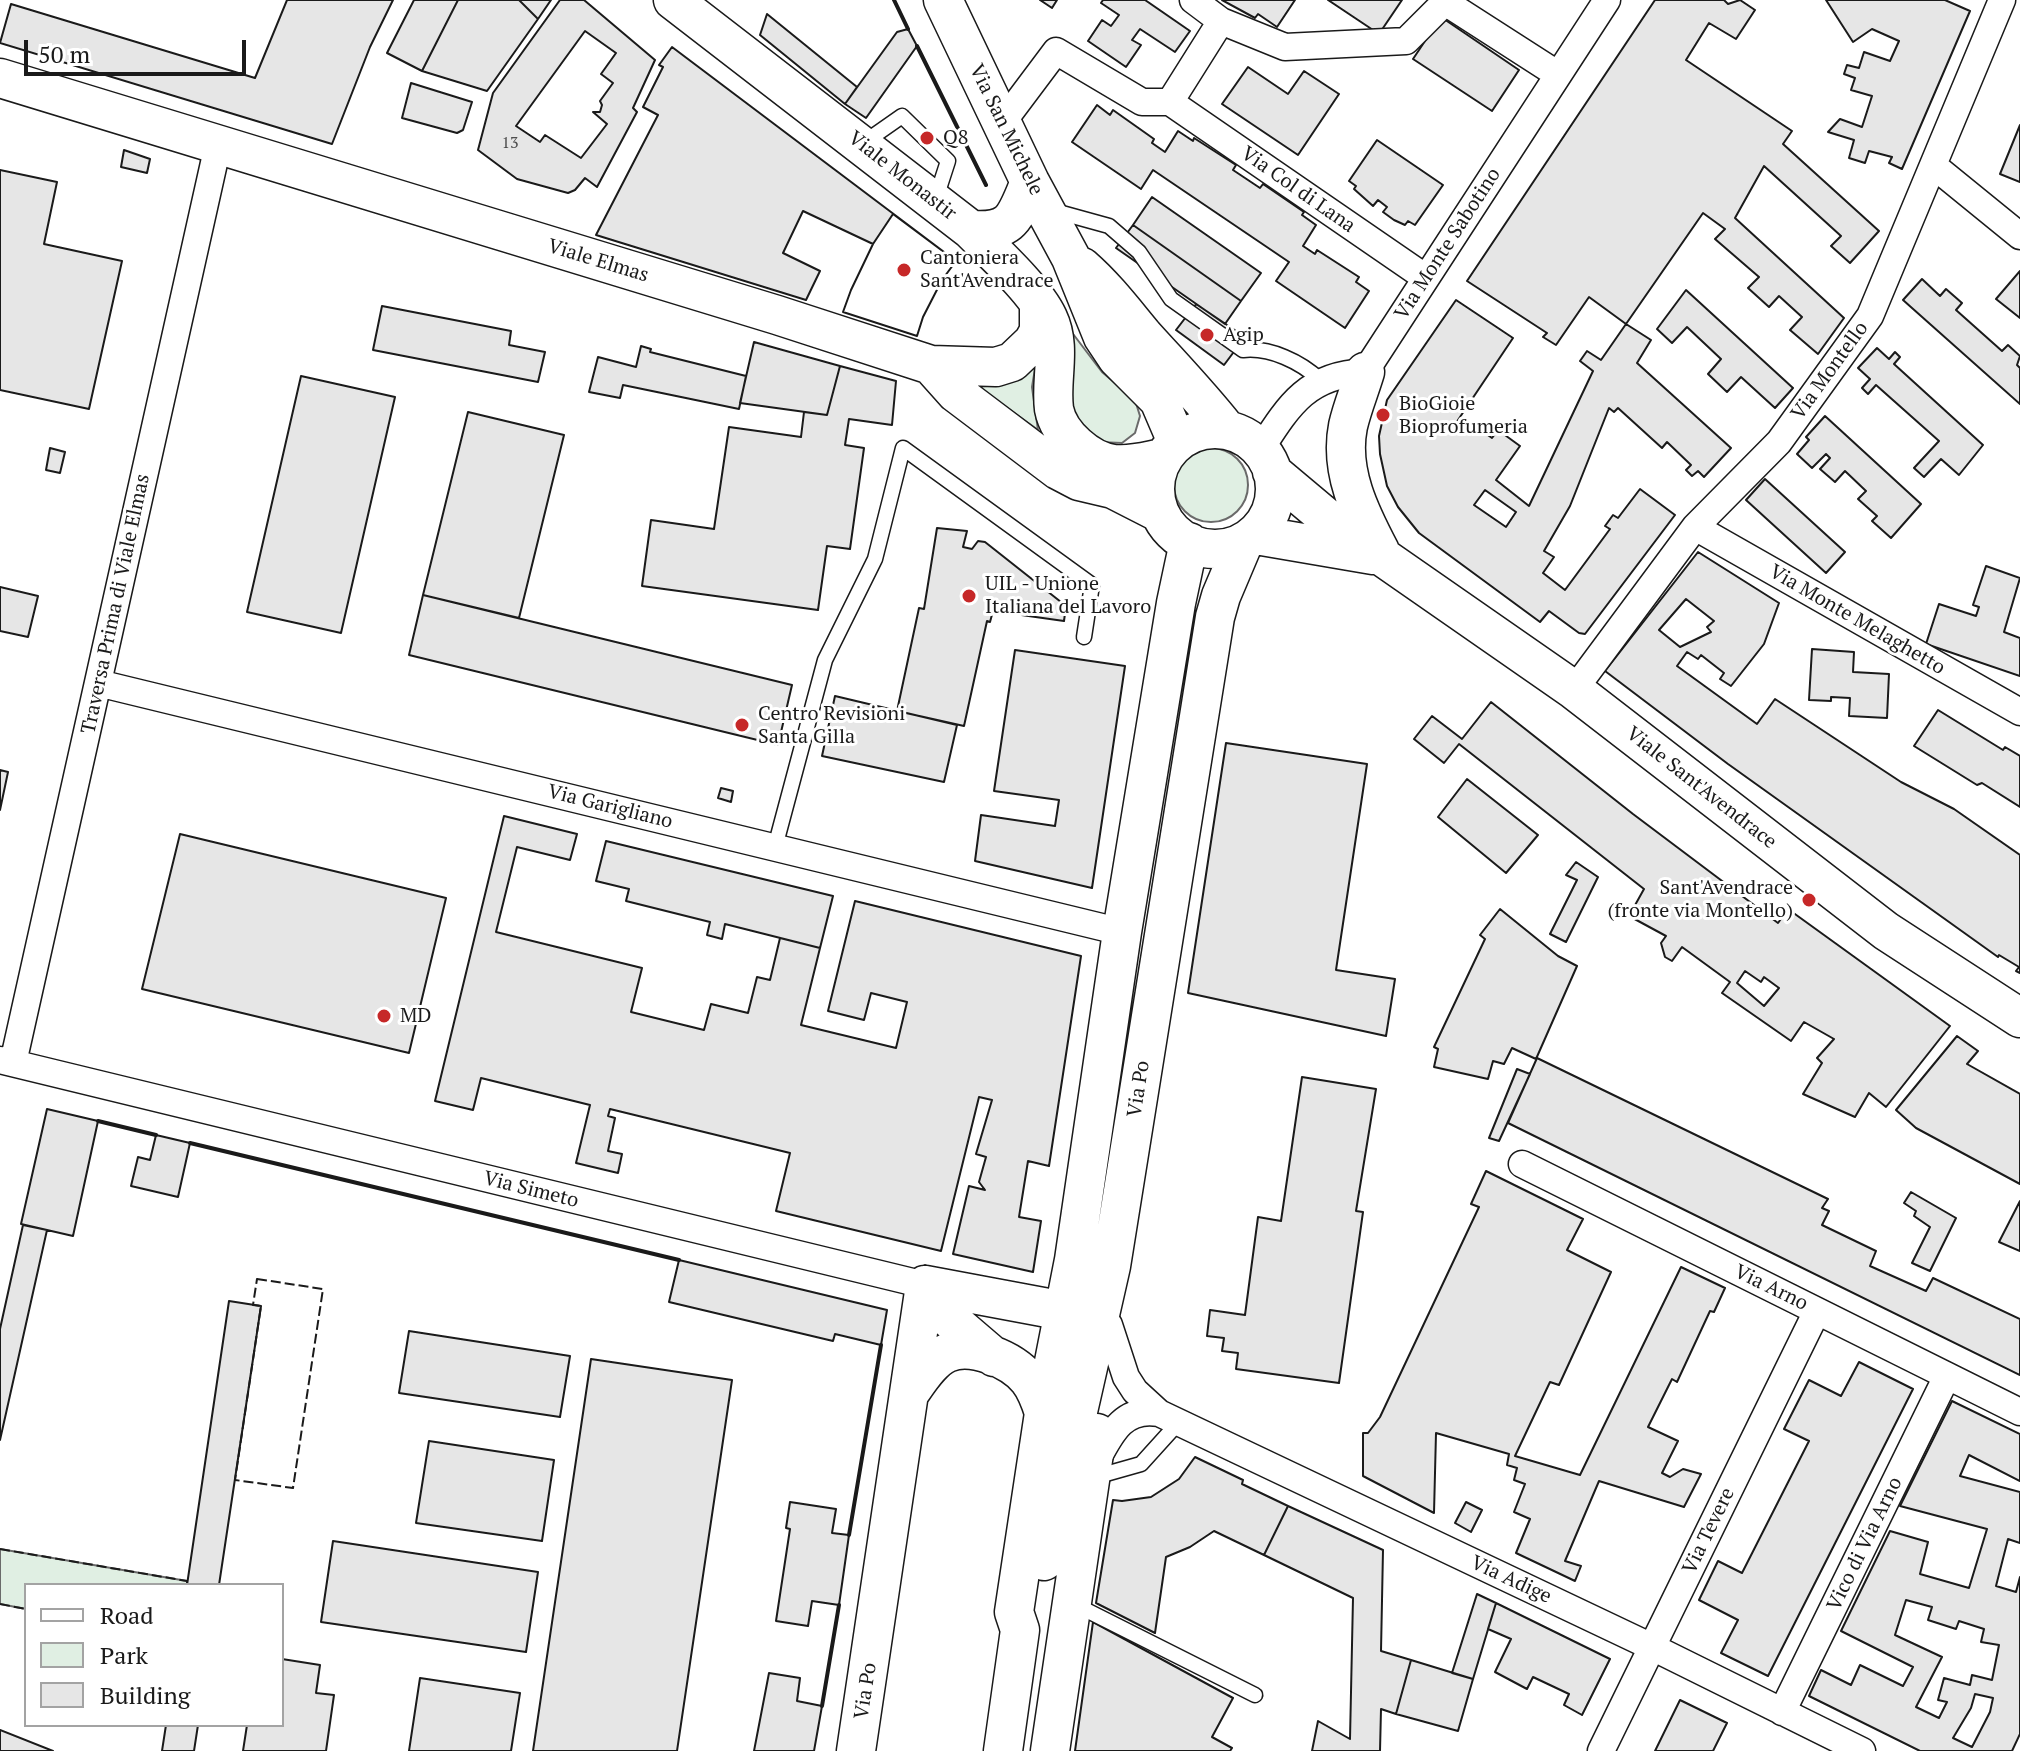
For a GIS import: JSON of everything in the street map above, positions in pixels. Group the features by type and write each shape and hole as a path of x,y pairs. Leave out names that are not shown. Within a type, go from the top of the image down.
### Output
{"main road":[{"name":"Viale Monastir","path":"673,0 971,230 1039,303 1055,339 1054,411 1065,433 1104,462 1132,464 1170,450"},
{"name":"Via San Michele","path":"943,0 1037,195 1071,258 1103,337 1117,358 1159,400 1170,450"},
{"name":"Viale Elmas","path":"0,78 777,315 931,365 956,393 1058,470 1079,481 1113,489 1160,513"},
{"path":"971,230 993,231 1007,225 1037,195"},
{"name":"Via San Michele","path":"1071,258 1103,285 1226,429"},
{"path":"931,365 996,367 1012,362 1033,342 1039,331 1039,303"},
{"path":"1365,372 1348,427 1347,461 1353,493 1383,557"},
{"path":"1202,429 1226,429 1266,461 1274,498 1269,519 1250,540 1224,550 1189,542 1160,513 1155,492 1156,474 1170,450 1202,429"},
{"name":"Viale Sant'Avendrace","path":"1266,461 1308,503 1574,690 1886,931 2020,1018"},
{"name":"Viale Sant'Avendrace","path":"1250,540 1383,557"},
{"name":"Via Po","path":"1020,1630 1032,1615 1110,1271 1215,617 1221,596 1250,540"},
{"name":"Via Po","path":"1003,1751 1020,1630 1014,1612 1044,1413 1074,1260 1122,932 1180,577 1189,542"},
{"path":"1050,1751 1092,1474 1109,1325 1110,1271"},
{"path":"925,1285 945,1315 995,1358"},
{"name":"Via Po","path":"856,1751 925,1285"},
{"name":"Via Simeto","path":"925,1285 1064,1311"},
{"path":"909,1394 925,1372 946,1353 963,1350 1010,1364 1029,1380 1039,1396 1044,1413"}],"street":[{"path":"1193,0 1221,21 1285,47 1406,41 1445,2 1557,74"},
{"name":"Via Monte Sabotino","path":"1365,372 1607,0"},
{"name":"Via Montello","path":"1574,690 1695,527 1779,442 1870,316 2002,0"},
{"path":"1170,102 1221,21"},
{"name":"Via Col di Lana","path":"1002,123 1056,51 1142,102 1170,102 1426,278"},
{"name":"Traversa Prima di Viale Elmas","path":"7,1062 98,683 218,145"},
{"path":"1934,166 2020,236"},
{"path":"1266,461 1285,411 1298,397 1320,380 1343,373 1365,372"},
{"name":"Via Monte Melaghetto","path":"1695,527 2020,712"},
{"name":"Via Garigliano","path":"98,683 1122,932"},
{"name":"Via Simeto","path":"7,1062 925,1285"},
{"name":"Via Arno","path":"1522,1164 2020,1412"},
{"name":"Via Tevere","path":"1601,1751 1817,1311"},
{"name":"Via Adige","path":"1109,1325 1126,1377 1135,1391 1169,1418 1652,1647 1862,1751"},
{"name":"Vico di Via Arno","path":"1782,1712 1947,1376"},
{"path":"1092,1474 1109,1437 1124,1420 1138,1412 1169,1418"}],"lane":[{"path":"1037,195 1109,226 1139,252 1171,299 1243,350 1255,349 1304,365 1320,380"},
{"path":"775,847 825,660 875,559 903,448 1092,585 1084,637"},
{"path":"1092,1474 1141,1464 1169,1418"},
{"path":"1072,1603 1255,1695"}],"green space":[{"path":"1067,326 1102,372 1135,400 1140,416 1135,433 1122,443 1098,442 1071,415"},
{"path":"1037,357 1032,387 1038,430 970,381"},
{"path":"1211,448 1225,451 1237,459 1245,471 1248,485 1245,499 1237,511 1225,519 1211,522 1197,519 1185,511 1177,499 1174,485 1177,471 1185,459 1197,451"},
{"path":"0,1549 187,1581 24,1583 24,1609 0,1604"}],"building":[{"path":"287,0 393,0 370,47 332,144 0,43 11,4 255,78"},
{"path":"414,0 458,0 422,71 387,53"},
{"path":"458,0 519,0 538,19 487,91 422,71"},
{"path":"519,0 551,0 538,19"},
{"path":"560,0 584,0 655,60 633,108 637,112 597,187 585,178 568,193 517,179 478,150 493,93","holes":["585,31 616,53 601,74 613,83 600,101 600,112 593,112 607,124 581,158 545,135 540,142 516,126"]},
{"path":"1040,0 1057,0 1052,8"},
{"path":"1103,0 1145,0 1190,31 1175,52 1140,29 1132,40 1141,45 1126,67 1088,41 1102,20 1111,26 1119,15 1101,3"},
{"path":"1222,0 1295,0 1277,27 1258,14 1255,18"},
{"path":"1328,0 1402,0 1379,34"},
{"path":"1655,0 1724,0 1728,4 1740,0 1755,10 1736,39 1709,23 1686,60 1792,131 1783,144 1879,231 1850,263 1831,246 1841,236 1764,166 1735,218 1844,318 1818,354 1790,330 1802,317 1779,296 1769,307 1748,288 1759,277 1715,239 1725,229 1703,213 1626,324 1589,297 1556,345 1543,337 1547,333 1467,281"},
{"path":"1826,0 1945,0 1970,11 1902,169 1889,163 1892,157 1869,151 1865,163 1849,158 1854,140 1828,132 1840,119 1862,127 1872,96 1851,90 1855,78 1844,74 1847,65 1859,68 1864,52 1890,61 1899,41 1872,29 1853,42"},
{"path":"767,14 857,87 845,104 760,35"},
{"path":"1441,17 1519,70 1492,111 1413,59"},
{"path":"908,29 917,46 866,118 845,104 897,32"},
{"path":"672,47 956,261 942,280 917,336 843,312 873,244 803,211 783,253 820,271 806,300 596,235 658,115 643,107 663,67 659,65"},
{"path":"1248,67 1288,94 1304,71 1339,94 1298,155 1222,104"},
{"path":"411,83 472,102 463,130 457,133 402,118"},
{"path":"1097,105 1110,115 1113,110 1154,139 1152,143 1165,152 1178,131 1193,141 1194,138 1236,165 1233,170 1260,188 1263,184 1304,212 1302,215 1316,225 1303,246 1315,254 1317,250 1359,277 1356,282 1369,291 1345,328 1276,281 1289,262 1153,170 1141,189 1072,142"},
{"path":"2020,125 2020,182 2000,174"},
{"path":"1377,140 1443,185 1415,225 1394,220 1383,212 1387,207 1378,200 1373,206 1349,181"},
{"path":"124,150 150,159 147,173 121,167"},
{"path":"0,170 57,182 44,244 122,261 89,409 0,390"},
{"path":"1152,197 1261,273 1241,301 1133,225"},
{"name":"Cantoniera Sant'Avendrace","path":"893,214 956,261 942,280 917,336 843,312 873,244"},
{"path":"1133,225 1241,301 1225,324 1116,248"},
{"path":"2020,271 2020,318 1996,299"},
{"path":"1922,279 1940,296 1946,289 1962,303 1956,310 2002,351 2008,345 2020,356 2017,365 2020,368 2020,404 1903,300"},
{"path":"1686,290 1793,388 1775,408 1741,377 1727,392 1708,374 1721,359 1687,327 1672,343 1657,329"},
{"path":"1456,300 1513,338 1456,423 1471,432 1475,426 1492,438 1498,430 1520,446 1496,480 1529,506 1593,371 1580,361 1587,351 1601,360 1626,324 1651,340 1637,363 1731,448 1704,477 1698,471 1692,476 1686,470 1691,465 1667,442 1662,448 1618,408 1614,412 1609,408 1570,506 1544,551 1554,557 1543,573 1565,590 1610,529 1605,526 1613,515 1618,518 1640,489 1675,515 1585,634 1549,611 1540,622 1419,533 1398,507 1387,486 1379,436 1387,400","holes":["1485,490 1516,512 1506,527 1474,505"]},
{"path":"1196,304 1245,337 1224,365 1176,330"},
{"path":"382,306 511,331 509,345 545,352 538,382 373,350"},
{"path":"754,342 840,366 827,415 740,403"},
{"path":"641,346 651,349 650,352 746,376 739,409 623,385 620,398 589,392 598,357 636,367"},
{"path":"1877,348 1889,359 1895,352 1900,357 1894,364 1983,445 1959,475 1941,459 1924,477 1914,468 1939,441 1876,385 1868,394 1862,388 1870,379 1858,368"},
{"path":"840,366 896,381 892,425 849,419 845,445 864,448 850,549 827,546 818,610 642,586 651,520 714,529 729,427 801,437 804,412 827,415"},
{"path":"301,376 395,397 341,633 247,612"},
{"path":"468,412 564,435 519,618 423,595"},
{"path":"1825,416 1921,504 1891,538 1872,521 1877,516 1858,499 1866,491 1845,471 1835,482 1820,469 1830,458 1826,454 1812,468 1797,454 1809,440 1806,437"},
{"path":"50,448 65,452 60,473 46,470"},
{"path":"1765,479 1845,552 1826,573 1746,500"},
{"path":"937,528 967,531 963,547 972,549 978,541 985,542 1066,606 1064,621 993,611 990,622 987,621 964,726 897,711 919,608 924,609"},
{"path":"1698,552 1779,603 1764,644 1731,686 1720,679 1724,673 1701,655 1698,659 1687,652 1677,666 1757,724 1775,699 1901,782 1954,809 2020,855 2020,973 2016,971 2019,967 1998,957 1728,764 1605,671","holes":["1686,599 1714,621 1707,627 1711,632 1680,647 1659,630"]},
{"path":"1986,566 2020,578 2004,632 2020,638 2020,676 1926,644 1939,604 1976,616 1979,607 1973,605"},
{"path":"0,587 38,596 28,637 0,631"},
{"path":"423,595 792,685 778,745 409,655"},
{"path":"1812,649 1854,652 1853,672 1889,674 1887,718 1849,716 1850,698 1809,700"},
{"path":"1015,650 1125,666 1092,888 975,861 981,815 1055,826 1059,800 994,791"},
{"path":"835,696 957,725 944,782 822,756"},
{"path":"1491,702 1778,923 1788,909 1950,1026 1886,1107 1869,1093 1855,1117 1803,1094 1822,1063 1817,1058 1834,1039 1804,1022 1791,1041 1722,993 1730,982 1682,947 1672,961 1665,957 1661,943 1666,936 1629,916 1644,889 1459,744 1444,763 1414,739 1432,716 1462,739","holes":["1745,971 1761,982 1764,977 1779,988 1764,1006 1737,983"]},
{"path":"1938,710 2003,750 2005,747 2020,756 2020,807 1914,746"},
{"path":"1226,743 1367,764 1336,970 1395,979 1386,1036 1188,993"},
{"path":"0,770 8,772 0,810"},
{"path":"1467,779 1538,835 1506,873 1438,817"},
{"path":"721,788 733,791 731,802 718,798"},
{"path":"504,816 577,834 570,860 517,847 496,932 642,968 631,1012 704,1030 711,1004 748,1013 757,977 770,980 780,938 820,948 801,1025 896,1048 907,1002 871,993 864,1020 828,1011 855,901 1081,956 1049,1166 1028,1161 1019,1217 1041,1221 1033,1272 953,1254 969,1186 985,1190 979,1182 986,1157 976,1154 992,1100 979,1097 941,1251 776,1211 790,1153 610,1109 608,1116 615,1118 608,1151 622,1154 618,1173 576,1163 590,1105 481,1078 473,1110 435,1101"},
{"path":"180,834 446,898 409,1053 142,989"},
{"path":"606,841 833,896 820,948 725,924 722,939 707,935 710,922 626,901 629,889 596,881"},
{"path":"1576,862 1598,877 1566,942 1550,934 1577,880 1566,875"},
{"path":"1500,909 1558,956 1577,966 1536,1059 1512,1048 1504,1064 1493,1061 1488,1079 1434,1067 1438,1049 1434,1047 1485,939 1480,935"},
{"path":"1957,1036 1978,1051 1967,1064 2020,1094 2020,1184 1916,1128 1896,1110"},
{"path":"1537,1058 1828,1199 1822,1208 1829,1211 1822,1225 1876,1251 1870,1266 1926,1291 1933,1278 2020,1319 2020,1375 1508,1123"},
{"path":"1517,1069 1530,1074 1499,1141 1489,1138"},
{"path":"1302,1077 1376,1089 1356,1211 1363,1212 1339,1383 1236,1369 1238,1353 1222,1351 1224,1338 1207,1336 1210,1310 1245,1315 1258,1217 1281,1221"},
{"path":"47,1109 98,1121 73,1236 21,1224"},
{"path":"156,1135 190,1143 178,1197 131,1186 138,1157 150,1160"},
{"path":"1486,1171 1583,1219 1567,1250 1611,1272 1559,1385 1550,1382 1515,1456 1580,1475 1681,1267 1725,1288 1714,1312 1710,1311 1677,1382 1672,1379 1648,1427 1678,1441 1662,1473 1670,1477 1683,1469 1701,1474 1684,1507 1599,1481 1565,1561 1581,1566 1575,1581 1516,1553 1530,1519 1514,1512 1525,1484 1514,1480 1517,1468 1507,1465 1509,1454 1436,1433 1434,1513 1363,1476 1363,1433 1368,1433 1380,1417 1479,1207 1471,1204"},
{"path":"1911,1192 1956,1218 1930,1271 1912,1263 1930,1227 1914,1216 1916,1211 1904,1203"},
{"path":"2020,1201 2020,1251 1999,1242"},
{"path":"23,1225 47,1230 0,1440 0,1329"},
{"path":"679,1260 887,1310 881,1345 835,1334 833,1341 669,1302"},
{"path":"229,1301 261,1306 219,1583 187,1583"},
{"path":"409,1331 570,1356 560,1417 399,1393"},
{"path":"591,1359 732,1380 677,1751 533,1751"},
{"path":"1859,1362 1913,1389 1768,1676 1721,1653 1738,1620 1699,1600 1718,1561 1742,1573 1809,1441 1784,1429 1809,1380 1841,1396"},
{"path":"1952,1401 2020,1434 2020,1481 1969,1455 1960,1476 2020,1492 2020,1543 2008,1539 1996,1586 2016,1592 2020,1577 2020,1734 2012,1751 1920,1751 1809,1696 1821,1670 1851,1685 1860,1665 1903,1686 1913,1667 1841,1631 1890,1531 1928,1542 1920,1574 1969,1588 1987,1529 1900,1506","holes":["1906,1600 1932,1607 1928,1620 1956,1629 1959,1621 1984,1629 1981,1642 1999,1645 1992,1680 1972,1675 1970,1685 1944,1678 1938,1700 1947,1702 1939,1718 1916,1707 1942,1657 1895,1635","1975,1694 1993,1698 1990,1712 1972,1747 1953,1738 1971,1708"]},
{"path":"429,1441 554,1460 542,1541 416,1523"},
{"path":"1195,1457 1288,1506 1264,1555 1214,1531 1190,1547 1166,1557 1155,1633 1096,1603 1113,1500 1151,1497 1179,1479"},
{"path":"790,1502 836,1509 832,1533 849,1535 839,1605 812,1601 808,1626 776,1621 790,1529 786,1528"},
{"path":"1466,1502 1482,1510 1471,1532 1455,1523"},
{"path":"1288,1506 1383,1550 1381,1651 1411,1660 1396,1714 1381,1709 1380,1751 1312,1751 1318,1721 1350,1739 1353,1598 1264,1555"},
{"path":"333,1541 538,1572 526,1652 321,1622"},
{"path":"1477,1594 1496,1603 1473,1679 1452,1673"},
{"path":"1496,1603 1610,1659 1582,1715 1564,1705 1569,1694 1533,1677 1527,1689 1495,1672 1511,1639 1488,1629"},
{"path":"1093,1622 1233,1698 1212,1737 1232,1748 1230,1751 1075,1751"},
{"path":"284,1659 320,1665 316,1693 334,1695 326,1751 243,1751 247,1727 284,1727"},
{"path":"1411,1660 1473,1679 1458,1731 1396,1714"},
{"path":"769,1673 800,1678 797,1701 822,1706 814,1751 754,1751"},
{"path":"420,1678 520,1693 511,1751 409,1751"},
{"path":"1680,1700 1727,1723 1713,1751 1655,1751"},
{"path":"166,1727 198,1727 194,1751 162,1751"},
{"path":"0,1730 53,1751 0,1751"}],"fence":[{"path":"257,1279 323,1289 293,1488 235,1480 261,1306 253,1305 257,1279"},
{"path":"0,1549 187,1583"},
{"path":"0,1604 24,1609"}],"wall":[{"path":"894,0 908,29"},
{"path":"917,46 986,185"},
{"path":"98,1121 156,1135"},
{"path":"190,1143 679,1260"},
{"path":"849,1535 881,1345"},
{"path":"822,1706 839,1605"}],"place":[{"name":"Q8","path":"927,138"},
{"name":"Cantoniera Sant'Avendrace","path":"904,270"},
{"name":"Agip","path":"1207,335"},
{"name":"BioGioie Bioprofumeria","path":"1383,415"},
{"name":"UIL - Unione Italiana del Lavoro","path":"969,596"},
{"name":"Centro Revisioni Santa Gilla","path":"742,725"},
{"name":"Sant'Avendrace (fronte via Montello)","path":"1809,900"},
{"name":"MD","path":"384,1016"}]}
